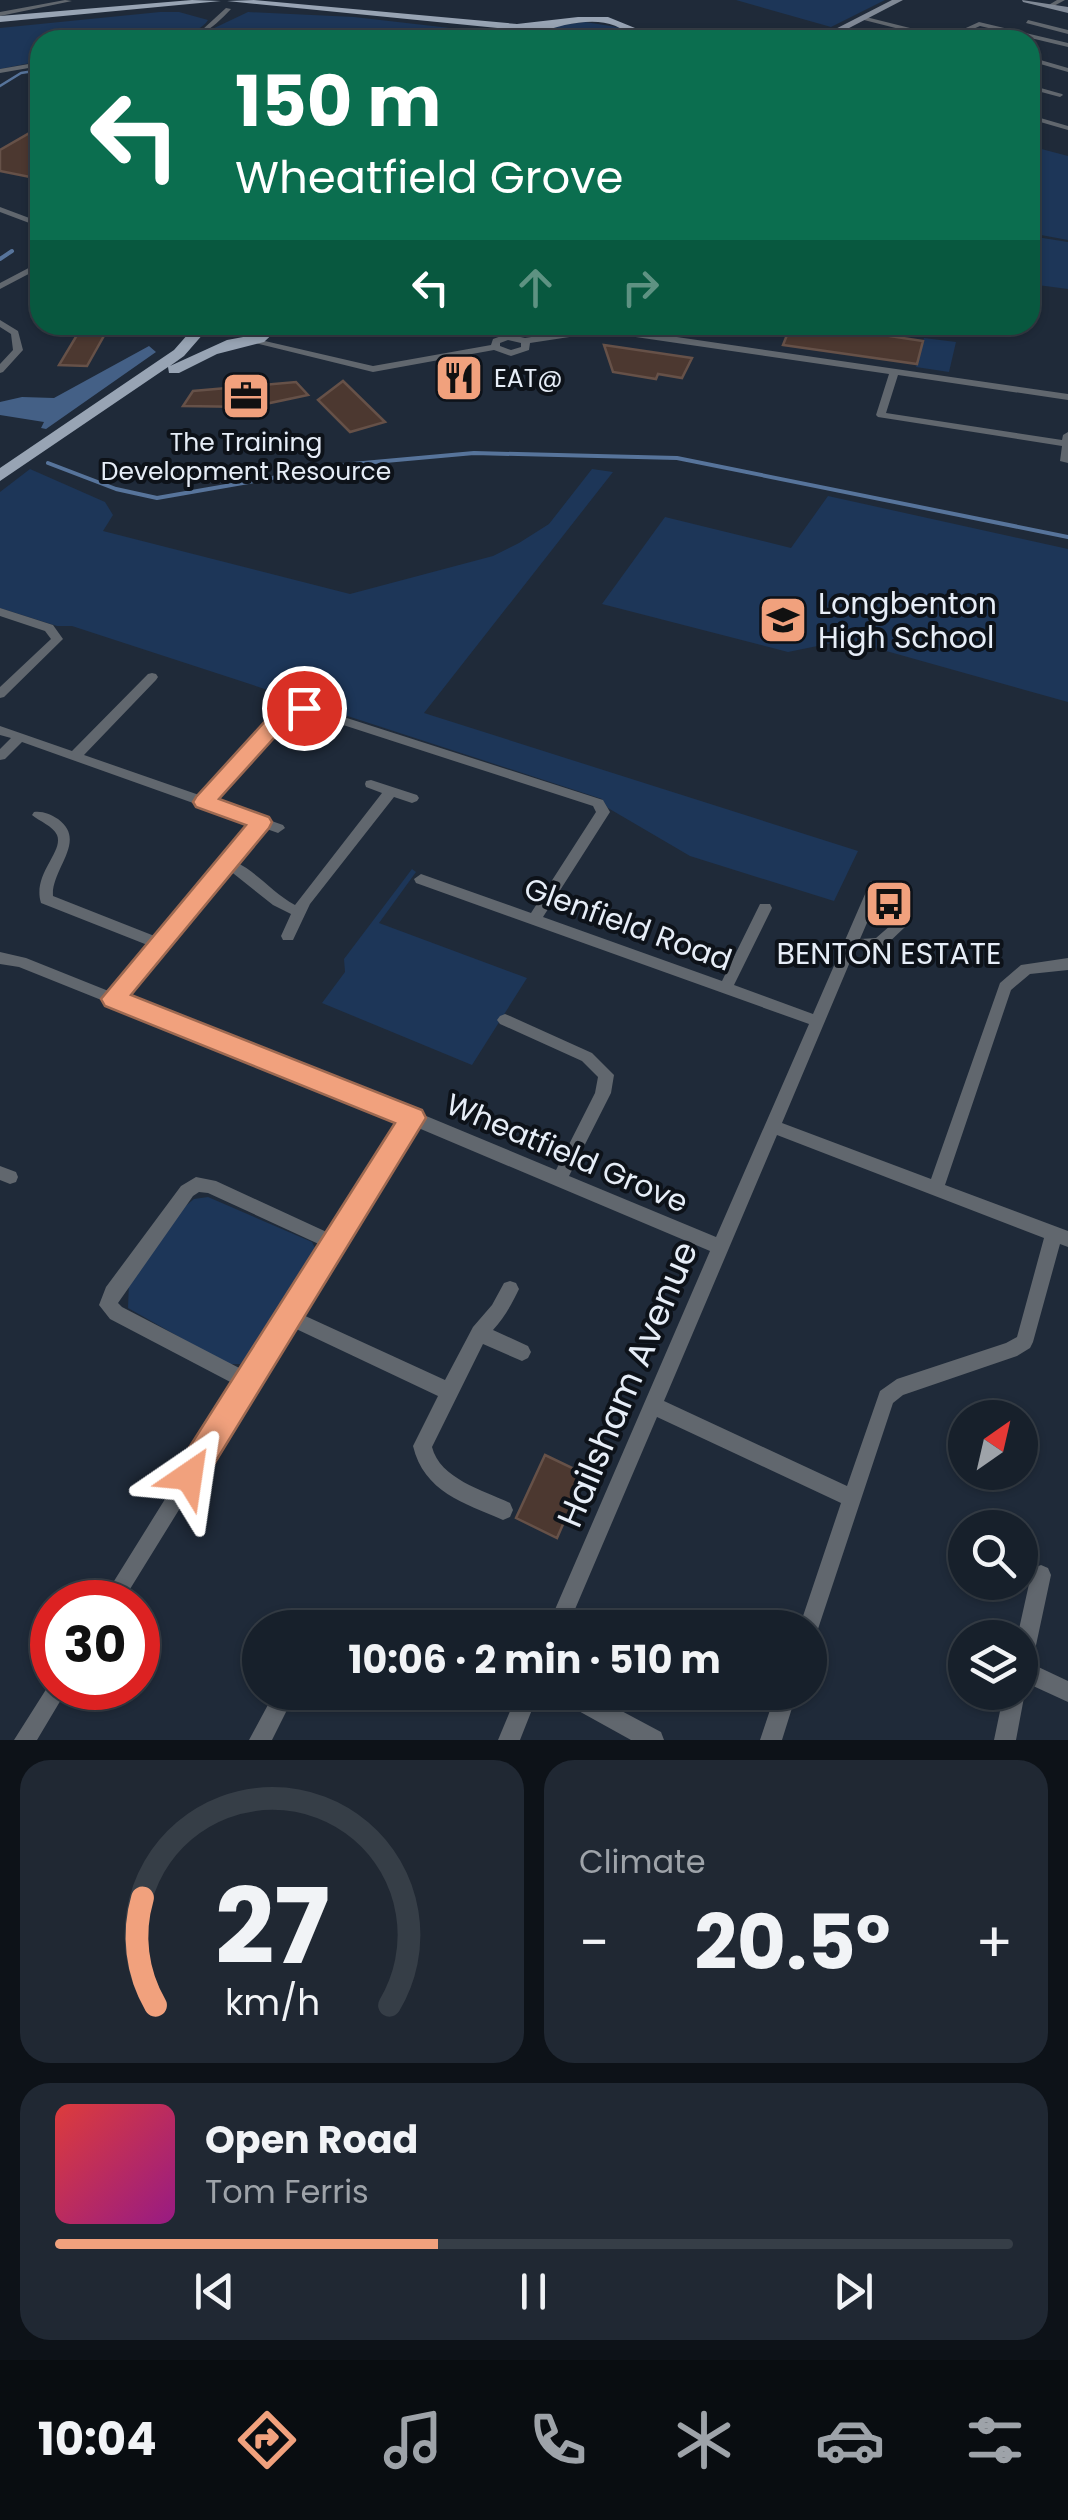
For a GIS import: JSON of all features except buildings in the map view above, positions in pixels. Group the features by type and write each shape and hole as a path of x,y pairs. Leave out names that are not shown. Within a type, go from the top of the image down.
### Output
{"main road":[{"path":"839,30 899,0"},
{"path":"1026,0 1068,10"},
{"path":"0,19 43,13 230,6 363,14 495,30"},
{"path":"230,6 523,28 566,21 600,21 625,30"},
{"path":"566,21 596,8 628,30"},
{"path":"540,30 550,24"},
{"path":"0,476 179,353 196,335"},
{"path":"210,335 214,340 248,342"},
{"path":"67,430 185,364 260,335"}],"street":[{"path":"1050,6 1062,0"},
{"path":"43,13 69,1"},
{"path":"862,18 910,30"},
{"path":"1028,22 1068,32"},
{"path":"967,30 979,24 1004,30"},
{"path":"1040,38 1068,45"},
{"path":"1040,62 1068,70"},
{"path":"1040,69 1048,64"},
{"path":"0,71 30,66"},
{"path":"1040,90 1060,96"},
{"path":"1040,120 1067,127 1062,140"},
{"path":"0,209 30,221"},
{"path":"0,286 30,270"},
{"path":"0,323 15,333 18,350 0,370"},
{"path":"282,335 308,352 343,365 373,368 494,348 515,353 526,348 525,341"},
{"path":"503,338 525,341 559,335"},
{"path":"642,335 1068,398"},
{"path":"494,348 503,338"},
{"path":"248,342 308,352"},
{"path":"894,372 882,415 1067,444"},
{"path":"1065,461 1068,436"},
{"path":"0,612 49,628 57,639 0,694"},
{"path":"75,756 152,677"},
{"path":"204,802 284,713 300,707 601,804 601,816 534,920"},
{"path":"0,730 278,828"},
{"path":"0,756 20,738"},
{"path":"371,784 412,798"},
{"path":"288,936 297,911 391,791"},
{"path":"40,815 59,824 64,833 62,848 44,886 46,899 160,944"},
{"path":"114,999 261,822"},
{"path":"228,864 248,875 276,904 297,911"},
{"name":"Glenfield Road","path":"421,879 817,1020"},
{"name":"Hailsham Avenue","path":"566,1610 876,885"},
{"path":"851,946 879,943 898,927 898,918 892,911 868,902"},
{"path":"726,988 765,908"},
{"name":"Wheatfield Grove","path":"0,958 21,962 413,1118 721,1247"},
{"path":"936,1188 1005,987 1026,969 1068,964"},
{"path":"505,1020 587,1057 606,1075 603,1093 559,1180"},
{"path":"125,1580 413,1118"},
{"path":"772,1126 1061,1236 1024,1342 1012,1350 891,1392 882,1402 815,1610"},
{"path":"248,1381 116,1313 108,1305 112,1293 186,1192 196,1184 210,1186 334,1242"},
{"path":"504,1510 442,1479 426,1465 422,1446 479,1333 510,1289"},
{"path":"288,1317 448,1391"},
{"path":"479,1333 522,1352"},
{"path":"654,1406 852,1498"},
{"path":"1031,1620 1041,1575"},
{"path":"1038,1678 1068,1692"},
{"path":"25,1740 44,1710"},
{"path":"260,1740 276,1710"},
{"path":"509,1740 522,1710"},
{"path":"597,1710 653,1740"},
{"path":"771,1740 781,1710"},
{"path":"1005,1740 1011,1710"}],"shaded area":[{"path":"736,0 885,0 831,27"},
{"path":"160,12 179,12 208,20 194,30 30,30 30,63 0,69 0,28"},
{"path":"248,12 354,17 468,30 384,30 210,30"},
{"path":"585,22 625,30 544,30"},
{"path":"1040,149 1068,156 1068,240 1040,235"},
{"path":"1040,238 1068,242 1068,289 1040,285"},
{"path":"924,338 956,342 949,372 916,367"},
{"path":"149,346 156,352 46,429 41,428 44,422 0,415 0,402 22,397 54,398"},
{"path":"30,469 105,502 113,515 103,531 350,594 493,556 549,524 592,469 613,472 424,713 858,851 834,901 690,856 608,808 602,799 72,626 57,626 0,608 0,492"},
{"path":"828,496 1068,549 1068,702 847,640 788,652 602,604 665,517 791,548"},
{"path":"412,869 416,872 379,923 527,978 472,1065 322,1003 345,972 344,959"},
{"path":"208,1197 312,1242 315,1248 305,1275 284,1310 240,1364 227,1364 128,1308 129,1283 182,1209 194,1199"}],"waterway":[{"path":"0,86 30,72"},
{"path":"0,259 12,251"},
{"path":"48,463 116,489 157,498 352,464 474,453 677,458 1068,537"}],"place":[{"name":"EAT@","path":"459,378"},
{"name":"The Training Development Resource","path":"246,396"},
{"name":"Longbenton High School","path":"783,620"},
{"name":"BENTON ESTATE","path":"889,904"}],"route":[{"path":"189,1476 413,1118 114,999 261,822 204,802 284,713 304,708"}]}
